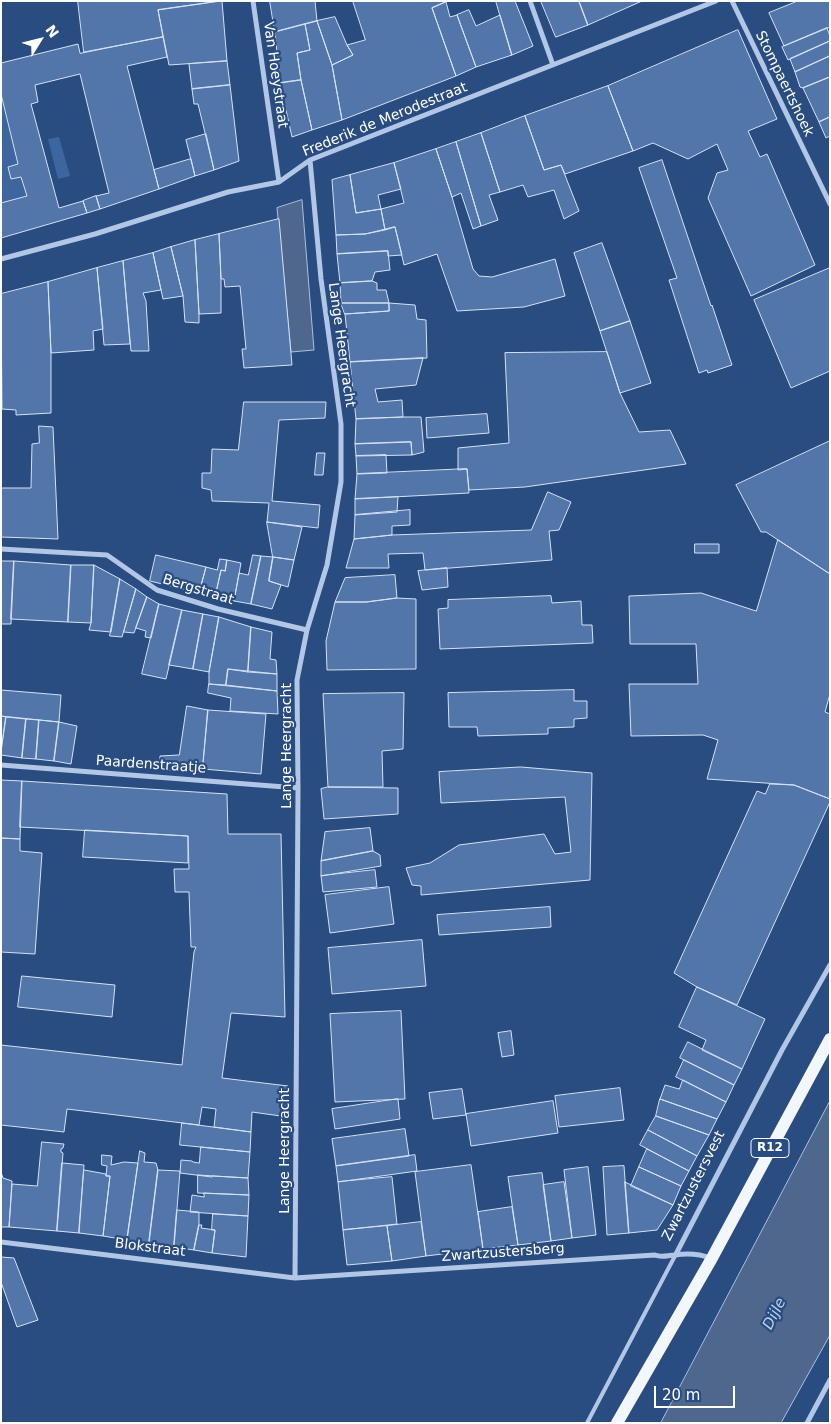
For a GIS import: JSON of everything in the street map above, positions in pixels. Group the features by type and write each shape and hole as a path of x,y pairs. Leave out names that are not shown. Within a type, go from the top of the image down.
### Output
{"main road":[{"name":"R12","path":"617,1423 712,1258 830,1039"}],"street":[{"name":"Van Hoeystraat","path":"253,1 279,182"},
{"path":"530,1 553,65"},
{"name":"Frederik de Merodestraat","path":"1,259 95,234 228,192 279,182 310,160 716,1"},
{"name":"Stompaertshoek","path":"732,1 830,204"},
{"name":"Lange Heergracht","path":"295,1278 297,680 307,630 327,565 341,482 341,424 321,279 310,160"},
{"name":"Bergstraat","path":"1,549 107,555 157,590 218,609 307,630"},
{"name":"Paardenstraatje","path":"1,764 298,788"},
{"name":"Zwartzustersvest","path":"676,1254 782,1050 830,965"},
{"name":"Blokstraat","path":"1,1242 295,1278"},
{"name":"Zwartzustersberg","path":"295,1278 656,1254 661,1257 676,1254 702,1254 712,1258"},
{"path":"807,1423 830,1380"}],"lane":[{"name":"Zwartzustersvest","path":"587,1423 676,1254"}],"shaded area":[{"path":"1,94 18,164 9,167 21,177 27,196 1,203"},
{"path":"59,137 70,176 58,179 48,139"}],"water":[{"path":"302,200 314,350 291,352 277,208"},
{"name":"Dijle","path":"830,1101 830,1335 781,1423 661,1423"}],"building":[{"path":"78,1 221,1 158,10 163,37 84,52"},
{"path":"222,1 227,61 169,65 158,10"},
{"path":"270,1 315,1 317,21 275,32"},
{"path":"353,1 448,1 432,8 456,76 342,120 332,65 353,55 347,45 365,40"},
{"path":"496,1 515,1 533,46 512,55"},
{"path":"541,1 579,1 588,25 556,37"},
{"path":"579,1 642,1 588,25"},
{"path":"798,1 830,1 830,27 784,46 769,13"},
{"path":"446,2 450,17 457,15 476,67 456,76 432,8"},
{"path":"469,10 476,26 500,15 512,55 476,67 457,15"},
{"path":"335,17 353,55 332,65 317,21"},
{"path":"317,21 332,65 342,120 312,130 297,53 310,50 305,24"},
{"path":"305,24 310,50 297,53 301,80 280,83 275,32"},
{"path":"827,28 830,41 788,60 782,47"},
{"path":"738,30 777,119 748,131 760,157 767,154 815,265 751,296 708,198 717,173 728,170 717,144 688,159 653,143 633,151 608,86"},
{"path":"163,37 167,57 127,66 159,189 100,209 96,196 109,193 80,74 35,85 38,102 31,104 59,208 83,201 87,213 1,238 1,203 27,196 21,177 11,179 8,167 18,164 1,94 1,63 78,44 80,53"},
{"path":"830,41 830,56 795,72 790,59"},
{"path":"830,56 830,77 803,88 800,87 795,72"},
{"path":"227,61 230,85 192,89 189,64"},
{"path":"830,77 830,117 819,122 803,88"},
{"path":"301,80 312,130 292,137 280,83"},
{"path":"230,85 239,161 214,170 198,104 194,104 192,89"},
{"path":"608,86 633,151 565,174 561,165 544,170 525,116"},
{"path":"525,116 544,170 561,165 579,211 564,219 554,190 528,197 523,185 500,192 481,133"},
{"path":"830,117 830,136 826,138 819,122"},
{"path":"481,133 500,192 489,195 498,220 481,226 456,142"},
{"path":"206,134 214,170 195,176 186,140"},
{"path":"456,142 481,226 473,229 461,193 452,197 436,149"},
{"path":"436,149 473,269 479,276 492,277 555,259 565,296 524,307 457,311 437,254 404,265 395,227 385,230 381,209 404,203 394,163"},
{"path":"191,159 195,176 159,189 154,170"},
{"path":"662,160 732,365 708,373 707,370 699,373 669,280 677,278 639,168"},
{"path":"394,163 401,189 378,195 381,209 356,213 350,175"},
{"path":"350,175 356,213 381,209 385,230 365,234 336,235 332,180"},
{"path":"96,196 100,209 87,213 83,201"},
{"path":"279,219 292,365 244,368 242,349 246,349 240,286 225,287 224,279 221,279 219,234"},
{"path":"395,227 402,255 388,256 388,251 337,254 336,235 365,234"},
{"path":"219,234 221,313 199,314 195,240"},
{"path":"195,240 199,323 185,322 183,296 171,247"},
{"path":"602,243 630,321 600,331 574,253"},
{"path":"171,247 183,296 163,299 153,253"},
{"path":"388,251 390,270 375,272 372,281 340,283 337,254"},
{"path":"153,253 161,290 143,293 146,301 149,351 131,351 123,261"},
{"path":"123,261 130,344 104,345 97,268"},
{"path":"97,268 103,329 93,331 94,350 51,353 48,282"},
{"path":"830,268 830,371 791,388 754,300"},
{"path":"372,281 377,283 377,290 386,290 389,303 341,303 340,283"},
{"path":"48,282 51,413 16,415 16,410 2,409 1,294"},
{"path":"341,303 389,303 389,311 345,314"},
{"path":"389,303 415,305 417,319 426,320 427,358 350,362 345,314 389,311"},
{"path":"630,321 651,383 620,393 600,331"},
{"path":"607,352 620,393 639,432 670,430 686,464 525,487 469,490 467,469 458,470 458,448 509,443 505,353"},
{"path":"423,358 416,385 375,389 378,402 402,400 403,417 356,419 350,362"},
{"path":"244,402 326,402 325,418 279,420 272,501 320,505 318,528 267,522 269,503 212,501 211,490 202,488 202,473 211,473 212,449 238,450"},
{"path":"487,414 489,433 427,438 426,418"},
{"path":"421,417 424,452 412,455 411,442 355,444 356,419"},
{"path":"39,426 53,427 58,539 1,537 1,488 31,488 32,444 39,443"},
{"path":"830,441 830,574 766,532 761,532 736,485"},
{"path":"411,442 412,455 356,456 355,444"},
{"path":"317,453 325,453 323,475 315,475"},
{"path":"386,455 387,473 357,474 356,456"},
{"path":"467,469 469,493 355,499 357,474"},
{"path":"548,492 571,502 559,530 549,531 552,560 425,570 423,553 388,554 389,568 346,568 354,539 392,535 531,530"},
{"path":"398,497 397,512 355,515 355,499"},
{"path":"410,510 410,525 392,526 392,535 354,539 355,515"},
{"path":"267,522 302,527 294,560 273,557"},
{"path":"778,540 830,574 830,694 825,712 830,714 830,799 794,785 707,779 718,740 703,735 631,736 629,684 698,684 696,644 630,644 629,596 701,593 756,611"},
{"path":"695,544 719,544 719,553 695,553"},
{"path":"156,555 206,567 199,593 150,581"},
{"path":"253,555 261,556 251,604 234,601 239,573 248,575"},
{"path":"261,556 273,557 269,581 281,585 272,609 251,604"},
{"path":"273,557 294,560 288,587 269,581"},
{"path":"220,559 227,560 225,571 221,570 215,597 199,593 206,567 217,570"},
{"path":"227,560 241,563 234,601 215,597 221,570 225,571"},
{"path":"1,561 14,561 11,624 1,624"},
{"path":"14,561 71,565 68,622 11,619"},
{"path":"71,565 94,565 91,623 68,622"},
{"path":"94,565 120,579 111,632 89,630"},
{"path":"447,568 448,587 422,590 418,571"},
{"path":"395,575 397,598 366,602 335,602 345,578"},
{"path":"120,579 136,589 122,637 110,636"},
{"path":"136,589 147,597 134,633 124,632"},
{"path":"551,596 552,603 581,601 582,625 592,625 593,643 440,649 438,609 448,608 448,600"},
{"path":"147,597 159,604 151,638 145,637 146,631 136,628"},
{"path":"397,598 416,599 416,669 327,670 326,641 335,602 366,602"},
{"path":"159,604 182,610 166,679 142,674"},
{"path":"182,610 203,614 193,669 169,665"},
{"path":"203,614 219,617 209,672 193,669"},
{"path":"219,617 251,627 248,672 228,669 226,685 209,684 209,672"},
{"path":"251,627 272,632 270,659 276,660 277,674 248,672"},
{"path":"228,669 277,674 277,691 226,685"},
{"path":"209,684 277,691 278,714 230,711 231,698 208,693"},
{"path":"1,690 61,695 59,722 1,716"},
{"path":"574,690 574,701 587,701 587,718 574,719 574,727 548,728 548,734 478,736 477,727 449,727 448,693"},
{"path":"404,693 403,749 382,751 383,787 328,787 323,694"},
{"path":"187,706 208,710 202,773 159,769 160,756 179,755"},
{"path":"208,710 266,714 261,774 203,769"},
{"path":"1,716 6,717 1,751"},
{"path":"6,717 26,719 22,758 1,755"},
{"path":"26,719 39,720 36,759 22,758"},
{"path":"39,720 59,722 54,761 36,759"},
{"path":"59,722 77,726 71,764 54,761"},
{"path":"521,767 592,773 590,880 421,895 421,886 412,885 406,868 430,863 459,845 544,834 555,854 571,852 565,797 441,803 439,772"},
{"path":"1,780 22,781 20,839 1,838"},
{"path":"22,781 227,794 228,834 281,834 285,1017 231,1013 222,1078 288,1086 288,1117 252,1112 251,1132 214,1127 216,1109 202,1107 199,1125 67,1109 64,1132 1,1125 1,1045 182,1065 196,947 191,947 189,892 175,892 174,869 189,869 188,836 20,827"},
{"path":"770,784 794,785 830,799 830,802 737,1005 697,987 674,973 757,791 765,794"},
{"path":"328,787 398,788 398,814 324,819 321,789"},
{"path":"370,828 373,851 321,861 325,832"},
{"path":"85,830 188,836 188,863 83,857"},
{"path":"1,838 20,839 20,851 42,853 35,954 1,952"},
{"path":"373,851 380,855 381,866 321,876 321,861"},
{"path":"375,870 377,887 323,892 321,876"},
{"path":"389,887 394,924 330,933 325,895"},
{"path":"550,907 551,927 439,935 437,915"},
{"path":"422,940 426,986 332,994 328,948"},
{"path":"22,976 115,985 112,1017 18,1007"},
{"path":"697,987 765,1019 742,1069 702,1050 706,1040 679,1027"},
{"path":"401,1011 405,1099 335,1102 330,1014"},
{"path":"511,1031 514,1055 502,1057 498,1033"},
{"path":"688,1042 742,1069 734,1085 680,1058"},
{"path":"684,1060 734,1085 726,1102 676,1077"},
{"path":"683,1080 726,1102 717,1119 660,1099 665,1085 679,1089"},
{"path":"620,1088 624,1120 559,1127 555,1096"},
{"path":"462,1089 466,1115 433,1119 429,1093"},
{"path":"398,1099 400,1119 335,1129 332,1109"},
{"path":"660,1099 717,1119 709,1135 656,1116"},
{"path":"553,1101 558,1133 471,1146 466,1114"},
{"path":"656,1116 709,1135 697,1156 648,1130"},
{"path":"182,1123 251,1132 250,1152 180,1145"},
{"path":"405,1129 409,1156 336,1166 332,1139"},
{"path":"648,1130 697,1156 689,1171 640,1145"},
{"path":"42,1142 64,1144 61,1149 63,1153 57,1231 9,1227 12,1184 37,1186"},
{"path":"201,1147 250,1152 248,1178 212,1177 180,1173 181,1160 199,1163"},
{"path":"647,1149 689,1171 681,1186 639,1167"},
{"path":"140,1151 145,1153 144,1162 156,1163 158,1170 149,1243 127,1240"},
{"path":"102,1155 112,1156 111,1165 124,1162 138,1163 127,1240 103,1236 110,1176 106,1176 107,1166 102,1165"},
{"path":"415,1155 417,1171 338,1182 336,1166"},
{"path":"62,1163 84,1165 79,1233 57,1231"},
{"path":"471,1165 483,1249 426,1256 415,1172"},
{"path":"624,1166 629,1233 607,1235 603,1167"},
{"path":"588,1167 596,1235 572,1238 564,1170"},
{"path":"639,1167 681,1186 673,1205 631,1186"},
{"path":"84,1170 110,1176 103,1236 79,1233"},
{"path":"158,1170 180,1171 174,1247 149,1243"},
{"path":"1,1172 3,1178 12,1181 9,1227 1,1227"},
{"path":"542,1173 551,1241 518,1245 508,1177"},
{"path":"198,1175 248,1178 249,1195 198,1193"},
{"path":"392,1177 397,1224 343,1230 338,1182"},
{"path":"564,1182 572,1238 551,1241 543,1185"},
{"path":"625,1182 673,1205 657,1230 629,1233"},
{"path":"204,1193 249,1195 248,1216 190,1212 192,1195 204,1197"},
{"path":"512,1207 518,1245 483,1249 478,1212"},
{"path":"177,1210 199,1212 199,1225 194,1250 174,1247"},
{"path":"213,1214 248,1216 246,1257 212,1253 215,1230 212,1230"},
{"path":"421,1222 426,1256 392,1261 387,1226"},
{"path":"199,1225 202,1225 201,1228 215,1230 212,1253 194,1250"},
{"path":"387,1226 392,1261 347,1265 343,1230"},
{"path":"1,1257 14,1258 38,1320 17,1327 1,1282"}]}
